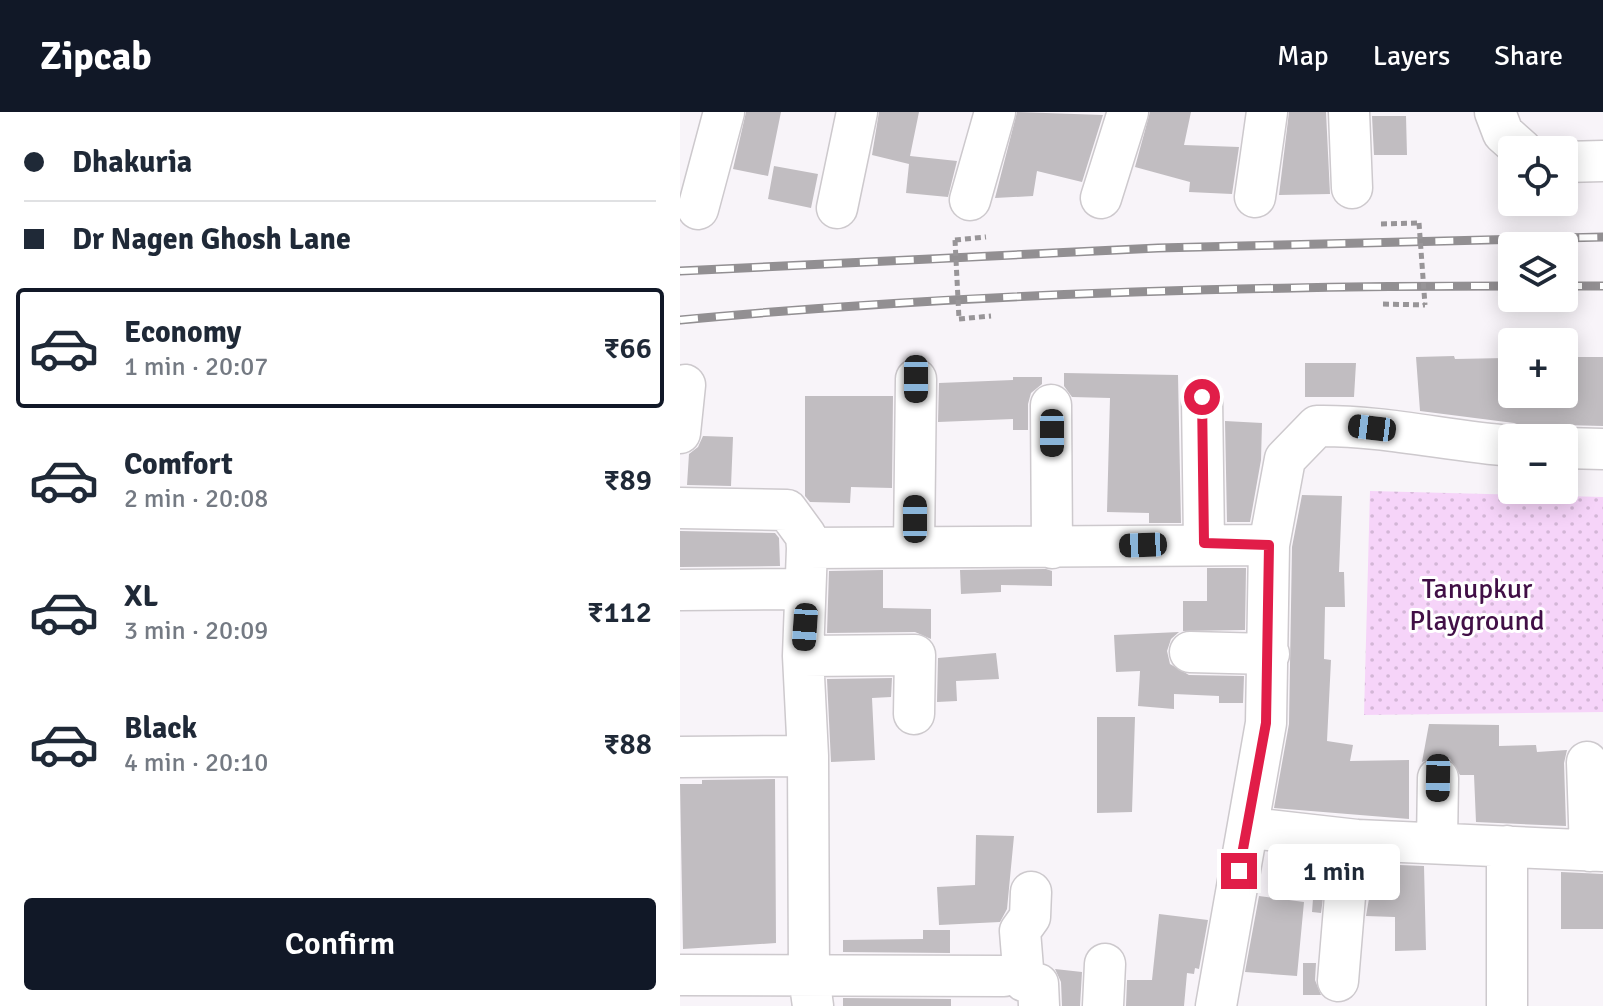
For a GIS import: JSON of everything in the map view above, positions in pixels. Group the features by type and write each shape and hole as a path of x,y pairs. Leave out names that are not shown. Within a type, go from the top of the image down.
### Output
{"street":[{"path":"698,209 724,112"},
{"path":"837,208 857,112"},
{"path":"970,200 995,112"},
{"path":"1101,198 1128,112"},
{"path":"1255,197 1267,112"},
{"path":"1349,112 1352,188"},
{"path":"1495,112 1506,136"},
{"path":"1578,162 1603,161"},
{"path":"914,547 916,379"},
{"path":"680,433 685,385"},
{"path":"1202,397 1204,543"},
{"path":"1051,405 1052,548"},
{"path":"1216,1006 1234,893 1250,828 1266,723 1269,545 1285,459 1317,426 1352,426 1447,441 1498,445"},
{"path":"1578,448 1603,449"},
{"path":"680,508 787,510 806,536 803,656 808,756 811,992"},
{"path":"807,548 1052,548 1204,543 1269,545"},
{"path":"680,590 805,589"},
{"path":"1190,652 1269,654"},
{"path":"803,656 915,655 914,714"},
{"path":"680,757 808,756"},
{"path":"1250,828 1357,840 1597,851 1587,762"},
{"path":"1437,843 1438,778"},
{"path":"1338,981 1346,884 1357,840"},
{"path":"1507,846 1507,1006"},
{"path":"1031,892 1030,917 1020,931 1024,981 1038,984 1039,1006"},
{"path":"1103,1006 1105,964"},
{"path":"680,975 811,992 1004,976"}],"path":[{"path":"1381,224 1419,223 1425,305 1383,304"},
{"path":"986,237 955,240 959,319 991,316"}],"green space":[{"name":"Tanupkur Playground","path":"1370,491 1498,494 1498,504 1578,504 1578,496 1603,497 1603,712 1364,715"}],"building":[{"path":"746,112 781,112 768,176 733,169"},
{"path":"879,112 919,112 910,156 957,161 948,197 906,193 909,164 872,155"},
{"path":"1017,112 1103,115 1082,182 1037,171 1033,196 995,198"},
{"path":"1150,112 1191,112 1184,145 1239,147 1232,194 1189,192 1190,182 1135,167"},
{"path":"1289,112 1326,112 1330,194 1279,195"},
{"path":"1372,116 1406,116 1407,155 1374,155"},
{"path":"774,166 818,174 811,208 768,199"},
{"path":"1416,357 1498,358 1498,408 1578,408 1578,357 1603,357 1603,426 1517,424 1420,411"},
{"path":"1305,363 1356,363 1354,397 1305,397"},
{"path":"1064,373 1178,375 1181,523 1149,523 1149,513 1107,512 1110,398 1072,397 1064,386"},
{"path":"1013,377 1042,377 1042,384 1031,393 1028,404 1028,430 1013,430 1013,419 938,422 939,383 1013,380"},
{"path":"805,396 893,396 892,488 851,487 850,503 810,502 805,496"},
{"path":"1225,421 1262,423 1261,460 1250,522 1227,522"},
{"path":"703,436 733,437 731,486 687,485 689,454 698,447"},
{"path":"1302,495 1342,496 1339,572 1344,572 1345,607 1325,607 1324,659 1331,660 1327,741 1353,745 1350,761 1409,760 1409,819 1274,808 1289,724 1292,547"},
{"path":"680,531 775,533 779,538 780,566 680,567"},
{"path":"1207,568 1246,568 1245,630 1183,631 1183,601 1207,601"},
{"path":"1046,569 1052,571 1052,586 1001,585 1001,592 961,594 960,570"},
{"path":"883,570 883,608 931,609 931,639 915,632 827,633 829,571"},
{"path":"1179,632 1171,639 1167,651 1170,664 1189,675 1244,676 1243,703 1219,703 1219,696 1174,694 1174,709 1138,706 1140,671 1116,672 1114,635"},
{"path":"996,653 999,679 956,681 957,701 937,702 938,658"},
{"path":"892,678 891,697 872,698 875,760 831,762 827,679"},
{"path":"1097,717 1135,717 1132,812 1097,813"},
{"path":"1429,724 1499,725 1499,746 1536,745 1537,752 1567,750 1564,763 1566,826 1476,822 1474,775 1460,775 1450,759 1439,755 1422,762"},
{"path":"775,779 776,943 683,949 680,784 702,784 702,780"},
{"path":"976,835 1014,836 1007,909 1000,922 939,925 937,887 975,885"},
{"path":"1316,859 1328,860 1321,913 1312,912"},
{"path":"1375,864 1424,866 1426,950 1395,951 1395,917 1366,916"},
{"path":"1561,872 1603,874 1603,929 1561,929"},
{"path":"1259,896 1304,902 1297,976 1245,972"},
{"path":"1159,914 1208,920 1199,969 1195,968 1194,974 1187,973 1184,1006 1126,1006 1127,980 1152,980"},
{"path":"923,930 950,930 950,953 843,952 843,940 923,939"},
{"path":"1303,963 1316,963 1315,980 1321,995 1303,995"},
{"path":"1055,969 1082,972 1080,1006 1062,1006 1061,982"},
{"path":"843,998 951,999 951,1006 843,1006"}],"railway":[{"path":"680,271 1158,248 1603,237"},
{"path":"680,320 887,304 1096,293 1498,286"},
{"path":"1578,286 1603,286"}],"route":[{"path":"1202,397 1204,543 1269,545 1266,723 1250,828 1239,871"}]}
